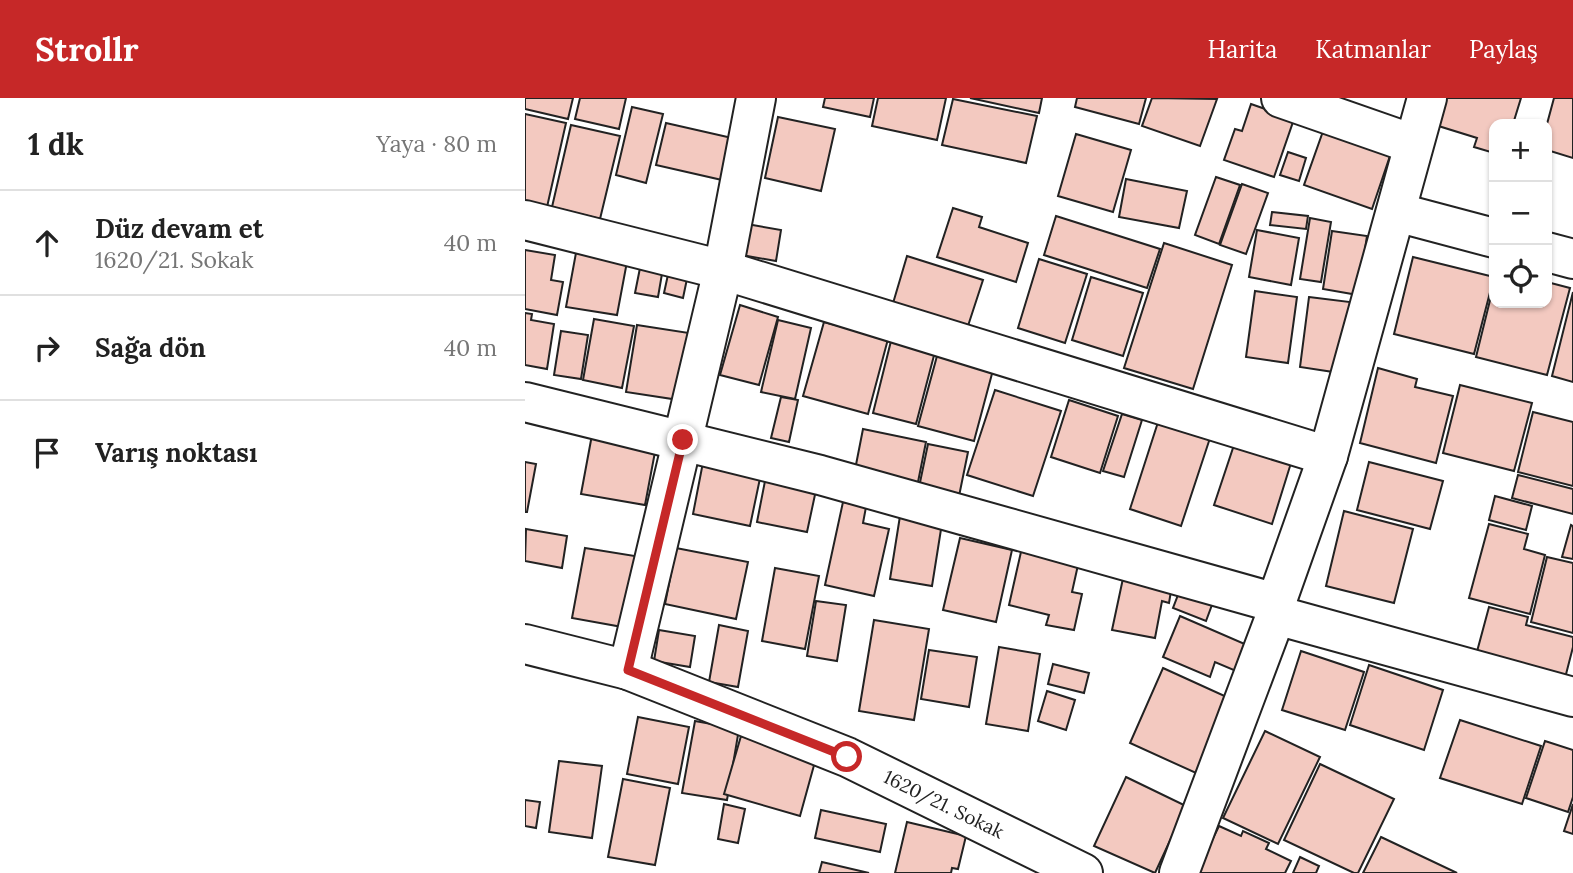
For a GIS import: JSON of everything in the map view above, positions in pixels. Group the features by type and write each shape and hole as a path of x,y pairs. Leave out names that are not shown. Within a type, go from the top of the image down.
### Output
{"street":[{"path":"628,670 723,270 756,98"},
{"path":"1281,98 1413,144"},
{"path":"1179,873 1276,609 1328,456 1427,98"},
{"path":"1396,212 1489,237"},
{"path":"525,220 723,270 1328,456"},
{"path":"1552,253 1573,259"},
{"path":"525,402 820,475 1573,697"},
{"name":"1620/21. Sokak","path":"525,643 628,670 847,757 1083,873"}],"building":[{"path":"525,98 573,98 568,119 525,109"},
{"path":"580,98 626,98 619,129 575,119"},
{"path":"825,98 874,98 870,117 823,107"},
{"path":"878,98 946,98 937,140 872,126"},
{"path":"970,98 1042,98 1039,113"},
{"path":"1077,98 1146,98 1139,124 1075,107"},
{"path":"1152,98 1217,99 1200,146 1142,126"},
{"path":"1440,98 1521,98 1515,119 1489,119 1489,152 1474,147 1477,138 1432,124"},
{"path":"1554,98 1573,98 1573,158 1552,152 1552,119 1548,119"},
{"path":"953,99 1037,116 1026,163 942,145"},
{"path":"1251,104 1294,119 1274,177 1224,160 1235,129 1242,131"},
{"path":"632,107 663,114 646,183 616,175"},
{"path":"525,114 566,123 547,207 525,202"},
{"path":"778,117 835,129 821,191 765,178"},
{"path":"1327,120 1394,144 1372,209 1304,185"},
{"path":"666,123 732,138 722,180 656,165"},
{"path":"571,125 620,136 600,219 552,207"},
{"path":"1076,134 1131,150 1113,212 1058,196"},
{"path":"1288,152 1306,158 1299,181 1280,175"},
{"path":"1216,177 1240,185 1219,244 1195,235"},
{"path":"1126,179 1187,191 1179,228 1119,217"},
{"path":"1242,184 1268,193 1246,254 1220,245"},
{"path":"953,208 982,217 979,227 1028,243 1016,282 937,257"},
{"path":"1272,212 1308,216 1306,229 1270,225"},
{"path":"1056,216 1160,249 1147,288 1044,255"},
{"path":"1310,218 1331,222 1321,282 1300,279"},
{"path":"741,223 781,230 776,261 736,254"},
{"path":"1257,230 1299,238 1291,285 1249,277"},
{"path":"1332,231 1367,236 1358,295 1323,289"},
{"path":"578,242 629,251 617,315 566,307"},
{"path":"1164,243 1232,265 1193,389 1124,368"},
{"path":"525,250 555,255 551,280 563,282 557,315 525,309"},
{"path":"907,256 983,280 966,332 891,310"},
{"path":"1413,257 1489,276 1489,296 1474,354 1394,334"},
{"path":"1039,259 1087,274 1065,343 1018,328"},
{"path":"641,263 663,268 658,297 635,293"},
{"path":"669,270 688,274 683,298 664,293"},
{"path":"1091,277 1143,293 1123,356 1072,340"},
{"path":"1552,283 1570,288 1547,375 1476,357 1489,304 1489,308 1552,308"},
{"path":"1255,291 1297,297 1288,363 1246,357"},
{"path":"1573,292 1573,382 1552,376"},
{"path":"1309,297 1350,302 1340,373 1300,367"},
{"path":"740,305 778,317 759,385 720,375"},
{"path":"525,313 532,314 531,320 554,324 547,369 525,365"},
{"path":"594,319 634,326 622,388 583,380"},
{"path":"778,320 811,328 795,399 761,392"},
{"path":"824,322 888,339 868,414 803,396"},
{"path":"637,325 689,333 679,400 626,392"},
{"path":"561,331 588,335 581,379 554,375"},
{"path":"893,333 937,344 916,424 873,413"},
{"path":"937,356 993,370 974,441 918,426"},
{"path":"1378,368 1417,379 1415,387 1453,396 1436,463 1360,443"},
{"path":"1460,385 1532,403 1514,471 1443,453"},
{"path":"995,390 1061,411 1033,496 967,475"},
{"path":"781,397 798,400 789,442 771,438"},
{"path":"1069,400 1118,416 1100,473 1051,457"},
{"path":"1533,412 1573,422 1573,486 1518,472"},
{"path":"1122,414 1142,420 1124,477 1103,471"},
{"path":"1160,416 1212,432 1181,526 1130,509"},
{"path":"594,424 658,436 645,505 581,494"},
{"path":"863,429 926,442 916,492 853,480"},
{"path":"928,444 968,452 958,501 918,492"},
{"path":"1234,445 1291,463 1272,524 1214,505"},
{"path":"705,452 763,464 750,526 693,514"},
{"path":"525,462 536,464 527,512 525,512"},
{"path":"1369,462 1443,481 1430,529 1357,510"},
{"path":"1518,475 1573,489 1573,514 1512,498"},
{"path":"765,481 816,490 807,532 757,522"},
{"path":"1495,496 1532,506 1526,530 1489,520"},
{"path":"843,502 866,507 863,523 889,529 874,596 825,585"},
{"path":"1344,511 1413,529 1394,603 1326,586"},
{"path":"900,516 942,523 932,586 890,579"},
{"path":"1489,524 1528,534 1524,549 1545,555 1530,614 1469,598"},
{"path":"1571,525 1573,526 1573,559 1562,557"},
{"path":"526,529 567,536 562,568 525,561"},
{"path":"960,538 1012,550 996,622 943,610"},
{"path":"1023,543 1080,556 1072,592 1082,594 1074,630 1046,625 1049,615 1009,605"},
{"path":"585,548 641,557 628,628 572,618"},
{"path":"676,548 748,562 736,619 665,604"},
{"path":"1547,557 1573,563 1573,633 1531,622"},
{"path":"775,568 819,576 805,649 762,641"},
{"path":"1125,569 1173,579 1169,603 1162,601 1155,638 1112,630"},
{"path":"1183,582 1216,594 1206,621 1173,608"},
{"path":"816,601 846,605 837,661 807,656"},
{"path":"1489,607 1528,617 1526,625 1573,637 1564,682 1475,659"},
{"path":"1180,616 1247,645 1236,671 1215,662 1210,677 1163,657"},
{"path":"874,620 929,629 914,720 859,711"},
{"path":"719,625 748,631 738,687 709,682"},
{"path":"659,630 695,636 690,667 654,661"},
{"path":"999,647 1040,654 1028,731 986,724"},
{"path":"929,650 977,657 969,707 921,699"},
{"path":"1301,651 1364,672 1345,730 1282,710"},
{"path":"1053,664 1089,673 1084,693 1048,684"},
{"path":"1369,665 1443,690 1424,750 1350,725"},
{"path":"1163,668 1229,698 1196,773 1130,743"},
{"path":"1047,691 1075,700 1066,730 1038,721"},
{"path":"638,717 689,727 678,784 627,774"},
{"path":"1460,720 1541,746 1522,804 1440,778"},
{"path":"695,721 739,729 727,800 682,793"},
{"path":"1265,731 1320,757 1278,844 1223,818"},
{"path":"741,736 816,758 800,816 724,794"},
{"path":"1545,741 1573,750 1573,797 1568,812 1526,798"},
{"path":"559,761 602,766 592,838 549,832"},
{"path":"1320,764 1394,799 1358,873 1284,840"},
{"path":"1126,777 1186,806 1155,873 1094,846"},
{"path":"623,779 670,788 655,865 608,857"},
{"path":"525,800 540,802 536,828 525,826"},
{"path":"724,804 745,809 738,843 718,839"},
{"path":"1573,804 1573,834 1564,831"},
{"path":"821,810 886,824 880,852 815,838"},
{"path":"907,822 966,836 958,869 952,868 951,873 895,873"},
{"path":"1219,826 1241,836 1243,831 1269,843 1266,849 1291,861 1285,873 1196,873"},
{"path":"1381,837 1457,873 1363,873"},
{"path":"1300,857 1319,866 1316,873 1293,873"},
{"path":"822,862 869,873 819,873"}],"route":[{"path":"683,440 628,670 847,757"}]}
